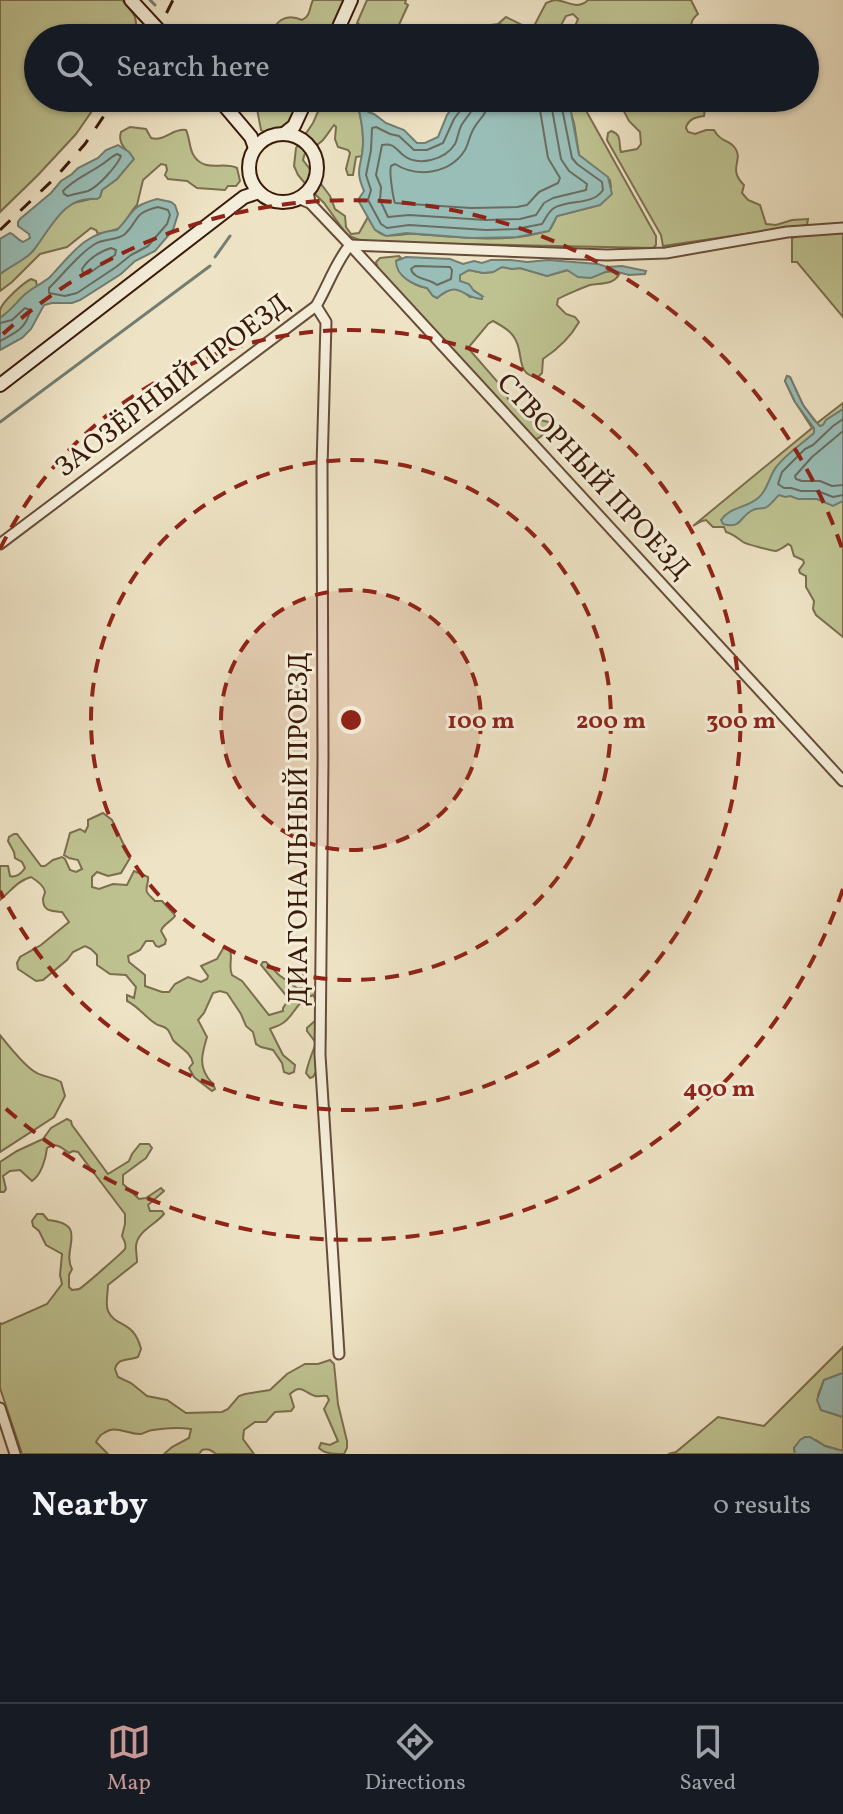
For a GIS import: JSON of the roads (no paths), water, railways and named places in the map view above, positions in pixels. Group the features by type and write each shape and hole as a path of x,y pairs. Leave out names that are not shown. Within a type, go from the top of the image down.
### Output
{"main road":[{"path":"131,0 153,24"},
{"path":"340,24 351,0"},
{"path":"230,112 257,142"},
{"path":"291,132 300,112"},
{"path":"291,132 310,148 317,169 315,180 305,197 279,202 268,199 256,188 249,172 249,161 257,142 291,132"},
{"path":"0,385 256,188"}],"street":[{"name":"СТВОРНЫЙ ПРОЕЗД","path":"305,197 843,781"},
{"path":"350,245 632,255 666,253 787,232 843,228"},
{"name":"ЗАОЗЁРНЫЙ ПРОЕЗД","path":"0,544 316,306 340,257 350,245"},
{"name":"ДИАГОНАЛЬНЫЙ ПРОЕЗД","path":"316,306 326,322 322,467 320,1055 339,1354"},
{"path":"0,1408 15,1454"}],"water":[{"path":"359,112 374,114 404,130 417,143 425,143 438,137 449,112 571,112 579,155 608,177 612,194 600,205 557,216 549,231 517,237 471,238 406,233 386,236 375,230 358,200 364,191 359,172 363,139"},
{"path":"118,145 134,159 117,179 102,190 97,199 85,199 66,208 32,252 0,274 0,239 10,233 23,242 30,238 18,226 20,219 78,168"},
{"path":"157,199 171,202 178,214 173,230 155,251 135,261 121,274 80,300 44,305 31,329 22,338 0,350 0,318 26,293 50,277 87,240 117,230 136,208"},
{"path":"406,257 450,259 463,264 491,260 548,260 646,271 645,274 629,275 610,270 591,278 578,277 567,270 547,276 520,268 502,267 483,273 469,270 460,275 460,281 469,284 482,299 456,290 437,298 427,288 402,276 396,261"},
{"path":"787,376 803,405 820,426 843,409 843,501 833,506 817,499 779,495 768,506 753,510 737,524 723,524 721,520 729,512 761,495 781,461 814,433 814,428 795,402 785,381"},
{"path":"843,1373 843,1417 821,1410 817,1400 824,1380"},
{"path":"805,1437 843,1451 843,1454 795,1454 794,1448"}],"waterway":[{"path":"150,0 155,5"},
{"path":"215,257 230,236"},
{"path":"0,422 210,266"}],"railway":[{"path":"161,24 173,0"},
{"path":"0,230 56,177 85,144 107,112"}]}
